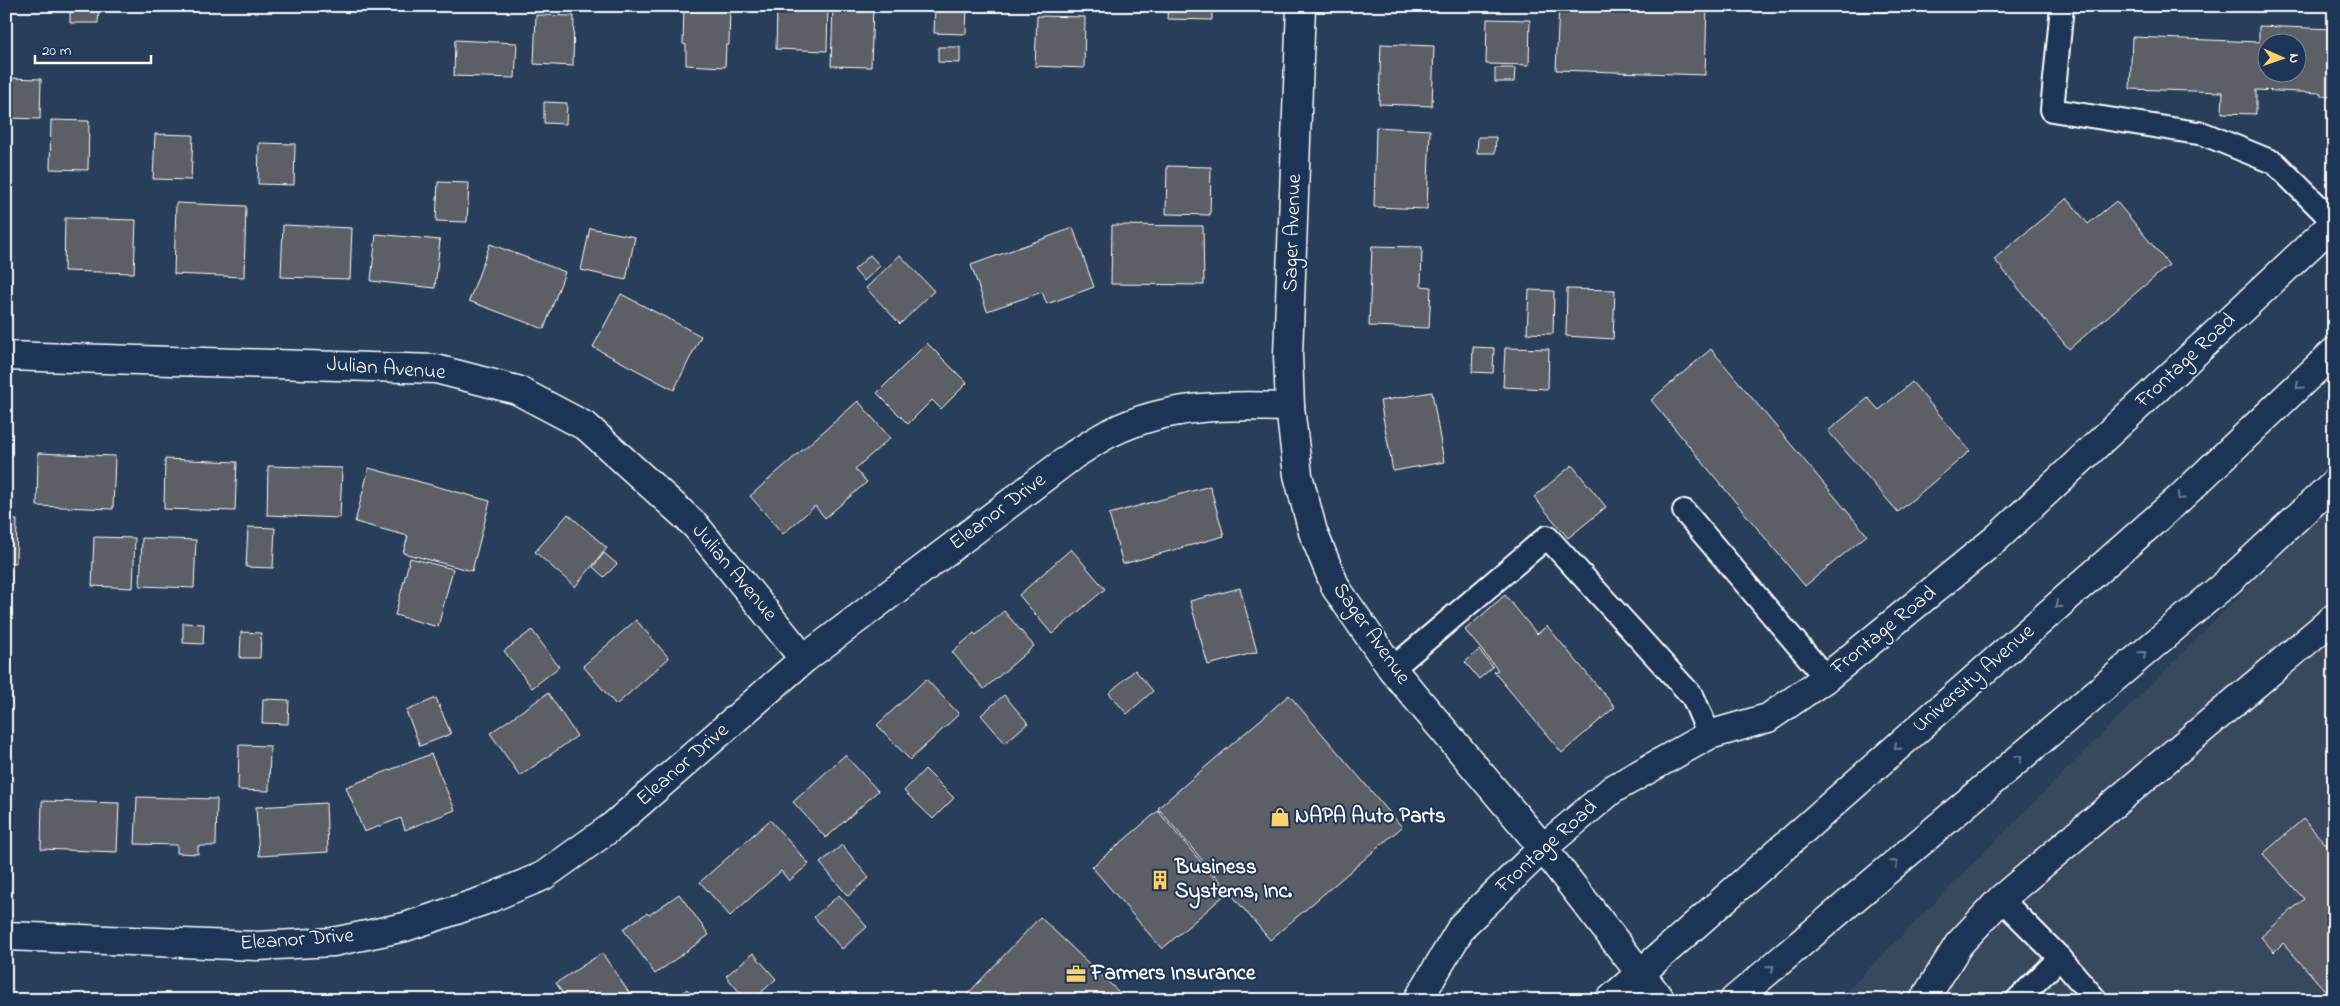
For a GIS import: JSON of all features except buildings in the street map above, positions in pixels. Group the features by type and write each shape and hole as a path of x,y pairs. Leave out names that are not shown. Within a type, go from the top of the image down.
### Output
{"street":[{"name":"Sager Avenue","path":"1300,6 1288,355 1290,407 1298,475 1313,532 1336,588 1392,669 1543,848 1661,1000"},
{"name":"Frontage Road","path":"1418,1000 1463,925 1543,848 1613,789 1709,735 1768,718 1826,678 1997,538 2334,223"},
{"name":"University Avenue","path":"1610,1000 2180,498 2334,352"},
{"name":"Julian Avenue","path":"6,356 436,368 518,390 587,427 688,519 804,659"},
{"name":"Eleanor Drive","path":"6,936 257,946 333,942 405,926 484,901 543,876 613,826 804,659 1075,454 1112,432 1150,416 1192,407 1234,405 1290,407"},
{"path":"1734,1000 2230,580 2334,483"},
{"path":"1924,1000 1959,944 2001,899 2334,618"}],"lane":[{"path":"2062,6 2052,110 2204,134 2275,163 2334,223"},
{"path":"1684,511 1826,678"},
{"path":"1392,669 1547,537 1693,698 1709,735"},
{"path":"2001,899 2067,966 2096,1000"},
{"path":"2017,1000 2067,966"},
{"path":"2067,966 2070,1000"}],"shaded area":[{"path":"2334,500 2334,1000 1838,1000"}],"place":[{"name":"NAPA Auto Parts","path":"1280,817"},
{"name":"Business Systems, Inc.","path":"1160,880"},
{"name":"Farmers Insurance","path":"1076,974"}]}
